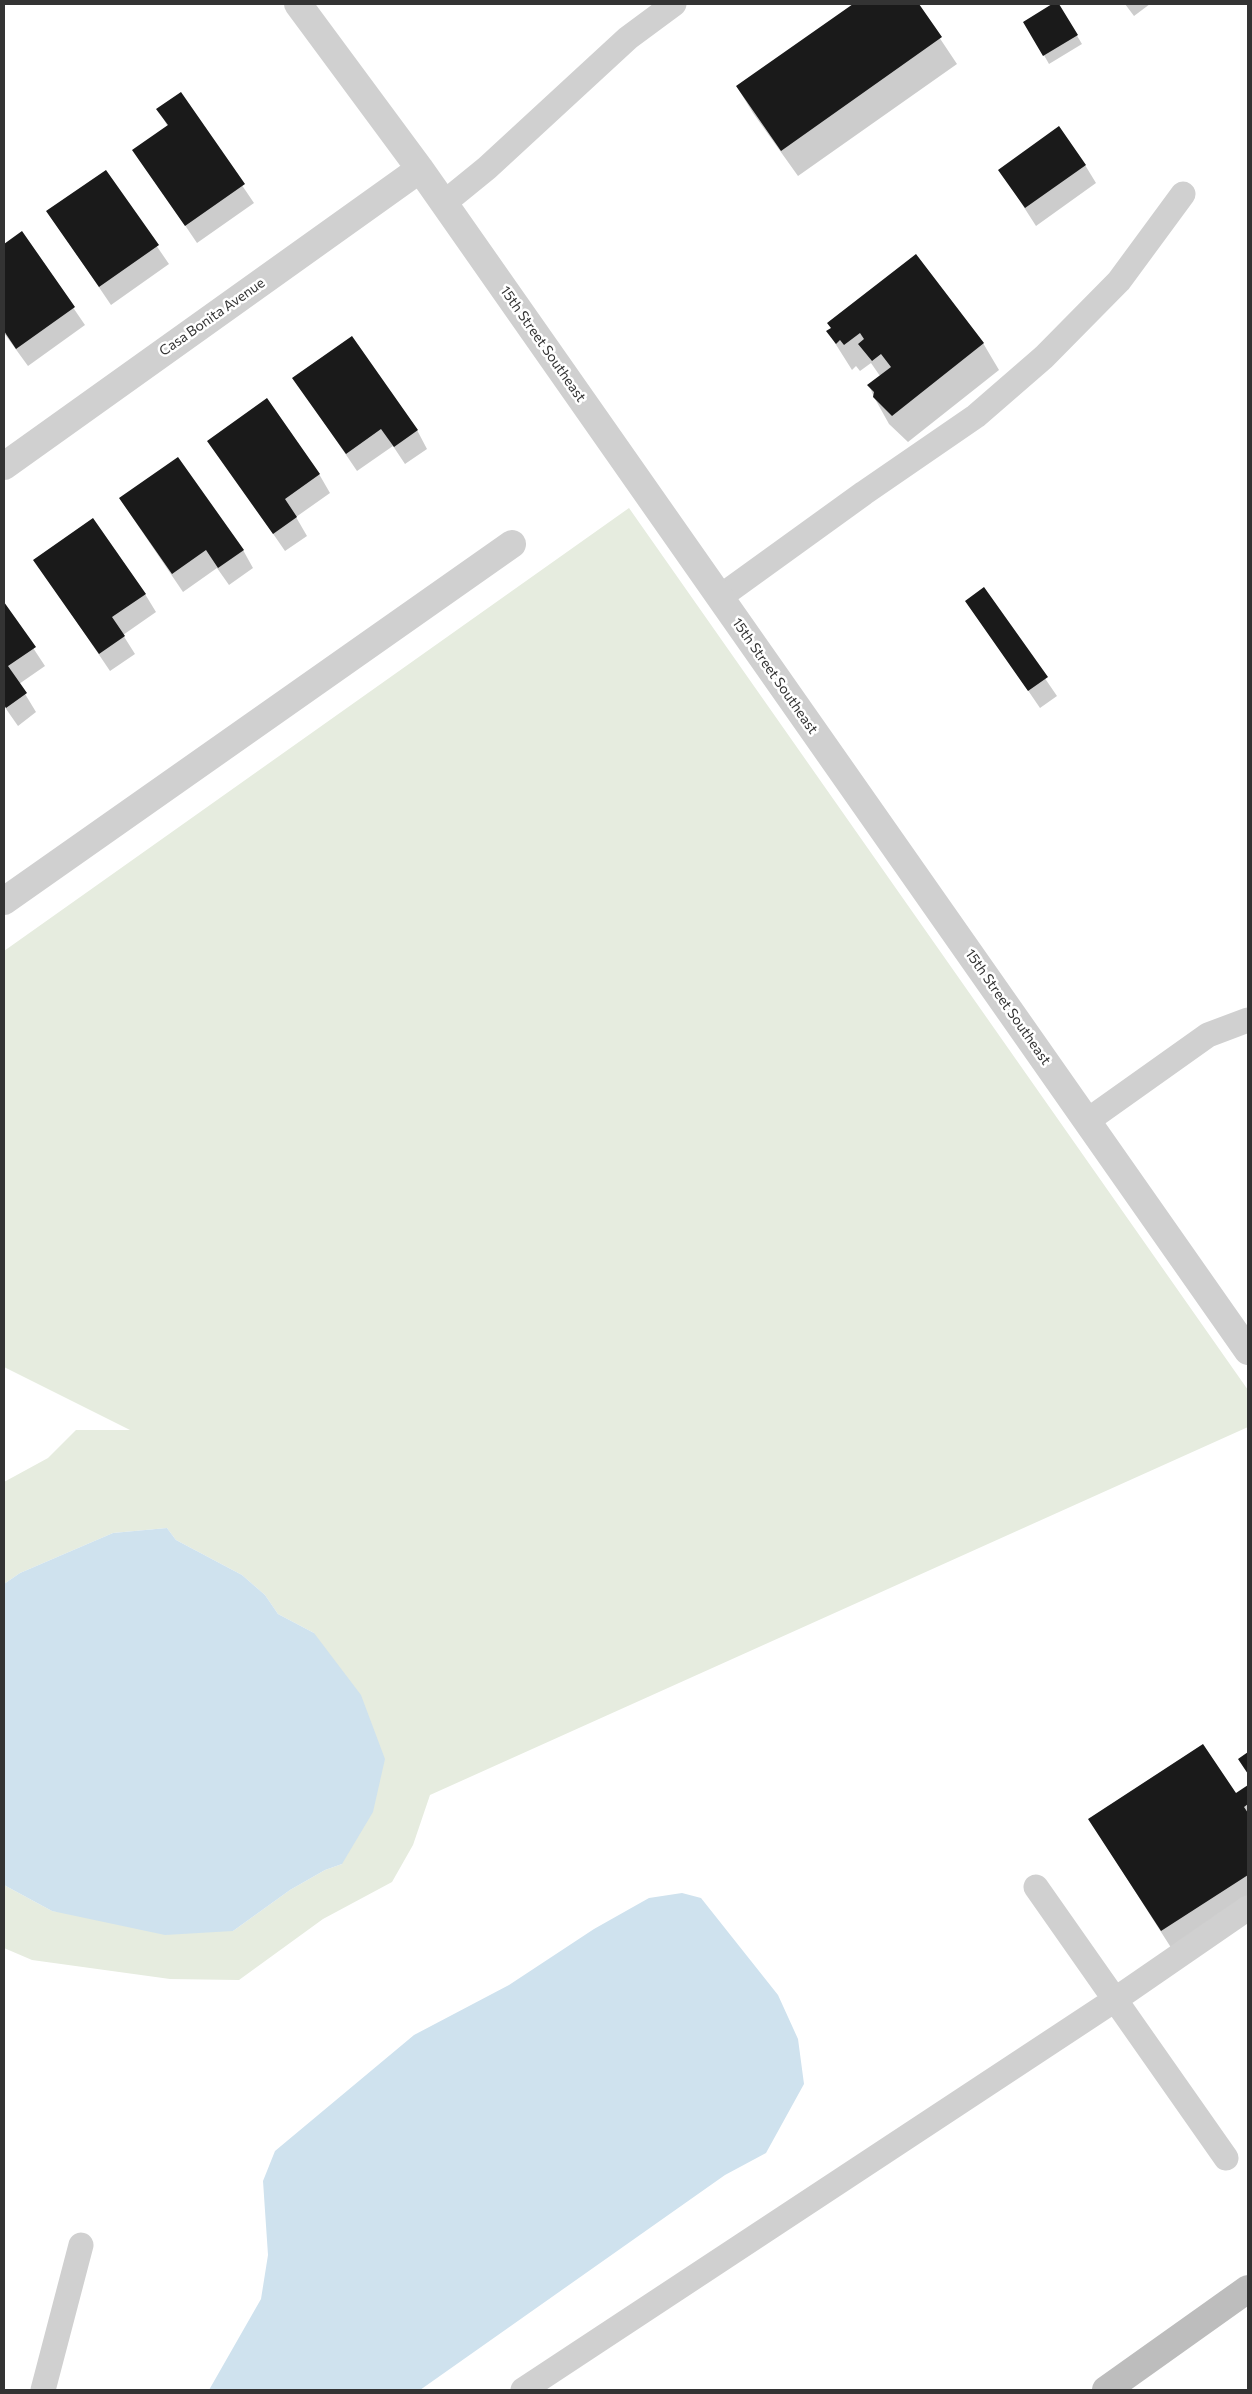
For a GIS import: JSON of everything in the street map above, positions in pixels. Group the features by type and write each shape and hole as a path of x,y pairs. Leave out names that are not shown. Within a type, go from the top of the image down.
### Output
{"main road":[{"path":"1106,2390 1248,2289"}],"street":[{"name":"15th Street Southeast","path":"298,4 444,203 1248,1350"},
{"name":"Casa Bonita Avenue","path":"4,466 420,169"},
{"path":"4,901 512,544"}],"lane":[{"path":"444,203 487,168 628,38 674,4"},
{"path":"720,597 864,492 976,416 1037,363 1119,281 1183,194"},
{"path":"1087,1121 1208,1035 1248,1020"},
{"path":"1036,1887 1226,2158"},
{"path":"523,2390 1116,1999 1248,1908"},
{"path":"43,2390 81,2245"}],"shaded area":[{"path":"629,508 1248,1390 1248,1427 430,1795 413,1845 392,1882 323,1919 239,1980 170,1979 32,1960 4,1948 4,1885 52,1911 233,1931 290,1890 325,1870 342,1864 314,1633 278,1614 265,1595 242,1575 176,1540 167,1528 113,1533 20,1573 4,1584 4,1482 48,1458 76,1430 130,1430 4,1367 4,951"}],"water":[{"path":"167,1528 176,1540 242,1575 265,1595 278,1614 314,1633 361,1695 385,1759 373,1812 342,1864 325,1870 290,1890 233,1931 165,1935 52,1911 4,1885 4,1584 20,1573 113,1533"},
{"path":"682,1893 701,1898 778,1995 798,2039 804,2084 766,2153 725,2175 420,2390 209,2390 261,2299 268,2255 263,2181 275,2151 414,2035 509,1985 594,1929 649,1898"}],"building":[{"path":"853,4 919,4 942,37 781,151 736,86"},
{"path":"1052,4 1059,4 1078,35 1043,56 1023,22"},
{"path":"181,92 245,184 185,226 132,150 168,125 156,109"},
{"path":"1059,126 1086,165 1025,208 998,170"},
{"path":"106,170 159,245 99,287 46,211"},
{"path":"22,231 75,307 16,349 4,331 4,244"},
{"path":"916,254 984,343 892,416 873,397 874,392 867,385 891,367 881,354 872,361 858,344 864,339 860,333 844,345 840,340 836,344 826,331 831,328 827,323"},
{"path":"352,336 418,430 394,447 381,429 346,454 292,378"},
{"path":"267,398 320,474 285,499 297,517 273,534 207,441"},
{"path":"178,457 244,550 218,568 206,550 172,574 119,498"},
{"path":"93,518 146,594 112,617 125,636 99,654 33,560"},
{"path":"984,587 1048,677 1028,691 965,601"},
{"path":"4,602 36,647 8,666 27,693 6,708 4,705"},
{"path":"1203,1744 1236,1793 1248,1785 1248,1804 1244,1807 1248,1813 1248,1875 1161,1931 1088,1819"},
{"path":"1248,1752 1248,1774 1238,1759"}]}
